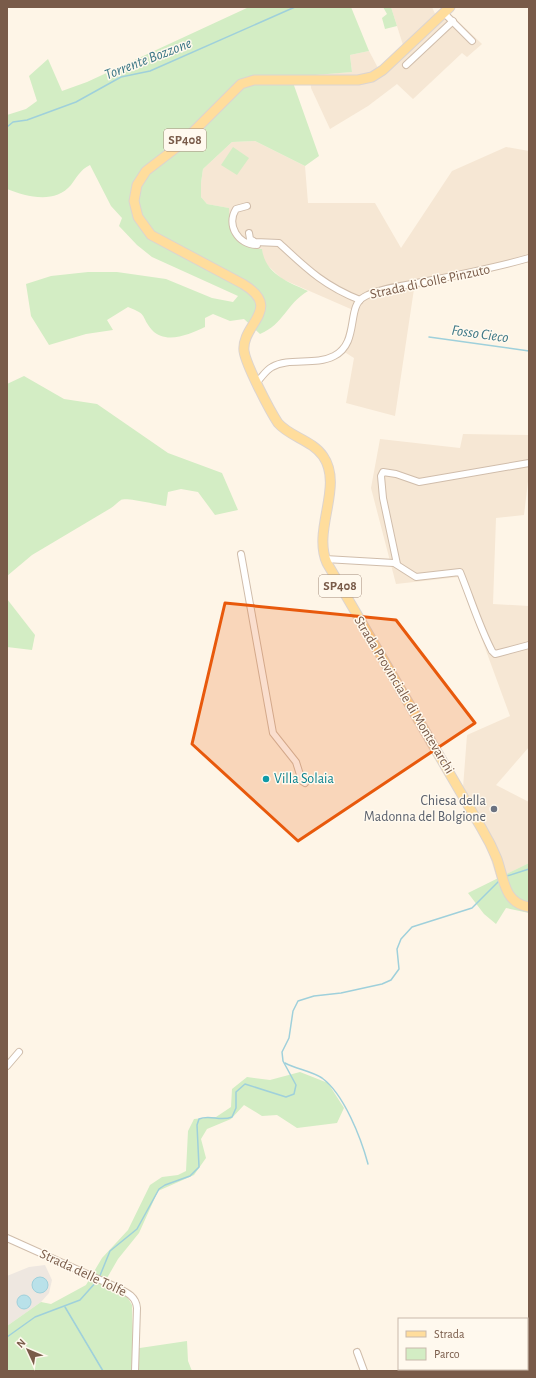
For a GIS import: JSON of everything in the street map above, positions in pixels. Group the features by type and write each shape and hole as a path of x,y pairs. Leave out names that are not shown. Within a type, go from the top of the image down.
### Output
{"main road":[{"name":"Strada Provinciale di Montevarchi","path":"447,10 385,68 367,78 254,80 241,84 179,146 148,169 139,181 135,194 135,207 140,220 150,234 243,284 256,296 260,305 260,315 246,337 244,349 257,382 280,425 318,450 327,463 330,480 322,541 325,559 464,796 496,858 504,886 511,897 518,904 529,907"}],"street":[{"path":"447,10 453,21 472,41"},
{"path":"406,65 453,21"},
{"path":"247,206 239,207 233,214 232,223 234,231 239,238 255,246 268,242"},
{"path":"249,234 252,241 279,243 310,272 335,290 360,300"},
{"name":"Strada di Colle Pinzuto","path":"257,382 267,371 276,365 317,362 335,356 341,352 349,342 360,300 370,294 490,269 529,258"},
{"path":"397,564 384,498 381,476 383,472 396,474 419,482 529,462"},
{"path":"241,554 273,732 296,762 302,781 305,782"},
{"path":"325,559 397,564 416,577 460,572 476,612 480,629 492,651 495,654 529,645"},
{"path":"7,1066 18,1052"},
{"name":"Strada delle Tolfe","path":"7,1238 129,1293 137,1303 135,1371"},
{"path":"357,1352 364,1371"}],"highlighted area":[{"path":"225,603 396,620 475,723 298,841 192,744"}],"shaded area":[{"path":"391,7 432,7 436,16 445,9 482,44 467,57 462,53 413,99 397,84 368,106 330,129 311,88 310,75 352,72 350,55 369,51 378,68 387,62 403,45"},
{"path":"255,141 305,166 308,203 375,203 401,248 452,171 506,147 529,151 529,262 414,289 395,416 346,403 354,358 338,348 343,343 353,310 282,279 263,261 262,249 245,246 235,238 229,224 229,208 207,204 201,197 203,169 232,142"},
{"path":"463,434 529,435 529,473 524,515 496,518 493,604 529,606 529,747 496,785 529,802 529,863 497,879 486,844 462,801 467,735 510,716 459,577 396,584 371,488 380,439 460,448"},
{"path":"45,1265 52,1280 49,1293 41,1302 7,1326 7,1276 29,1267"}],"green space":[{"path":"249,7 351,7 369,51 350,55 352,72 291,77 319,156 305,166 255,141 232,142 203,169 201,197 207,204 229,208 231,225 240,242 253,248 262,249 264,258 273,271 285,280 308,291 295,302 275,325 260,334 244,319 230,321 213,314 205,318 205,327 178,337 164,337 152,330 142,314 128,307 107,320 113,330 86,334 49,345 31,316 26,284 51,276 88,272 117,272 166,279 212,298 233,302 238,296 152,257 137,245 119,226 122,218 111,206 90,165 81,171 71,185 57,195 40,197 7,189 7,115 26,109 37,101 29,76 48,59 62,91 87,82"},
{"path":"383,7 391,7 397,26 385,29 382,18 387,14"},
{"path":"233,147 249,158 237,175 221,165"},
{"path":"24,376 64,399 97,404 168,453 222,473 238,510 215,515 198,492 181,489 168,492 166,506 124,499 32,555 7,576 7,384"},
{"path":"7,599 35,635 32,650 7,647"},
{"path":"529,863 529,913 506,908 496,924 484,914 468,893"},
{"path":"300,1072 328,1083 344,1108 337,1123 297,1128 277,1115 262,1116 244,1105 231,1119 207,1129 201,1139 206,1158 194,1175 158,1191 139,1233 118,1259 103,1285 125,1293 132,1305 133,1349 187,1341 188,1361 192,1371 7,1371 7,1326 41,1302 51,1304 86,1285 102,1258 128,1230 150,1185 162,1177 178,1175 186,1171 188,1131 194,1119 216,1117 231,1107 232,1089 247,1077 270,1080"}],"water":[{"path":"40,1277 47,1282 48,1285 43,1292 40,1293 33,1288 32,1285 37,1278"},
{"path":"21,1295 27,1295 31,1299 31,1305 27,1309 21,1309 17,1305 17,1299"}],"waterway":[{"name":"Torrente Bozzone","path":"7,127 13,122 27,120 76,102 121,77 150,71 295,7"},
{"name":"Fosso Cieco","path":"429,337 529,351"},
{"path":"507,876 529,869"},
{"path":"99,1278 110,1251 137,1229 159,1189 165,1185 190,1176 199,1167 197,1125 199,1119 207,1117 223,1119 232,1117 236,1108 236,1092 245,1084 286,1097 294,1094 296,1085 283,1061 282,1052 289,1038 293,1011 298,1001 314,996 341,993 382,984 391,980 399,969 397,949 401,939 412,927 472,908 500,880"},
{"path":"285,1063 318,1076 330,1085 351,1117 368,1164"},
{"path":"7,1337 35,1317 80,1300 97,1281"},
{"path":"65,1307 103,1371"}],"place":[{"name":"Villa Solaia","path":"266,779"},
{"name":"Chiesa della Madonna del Bolgione","path":"494,809"}]}
